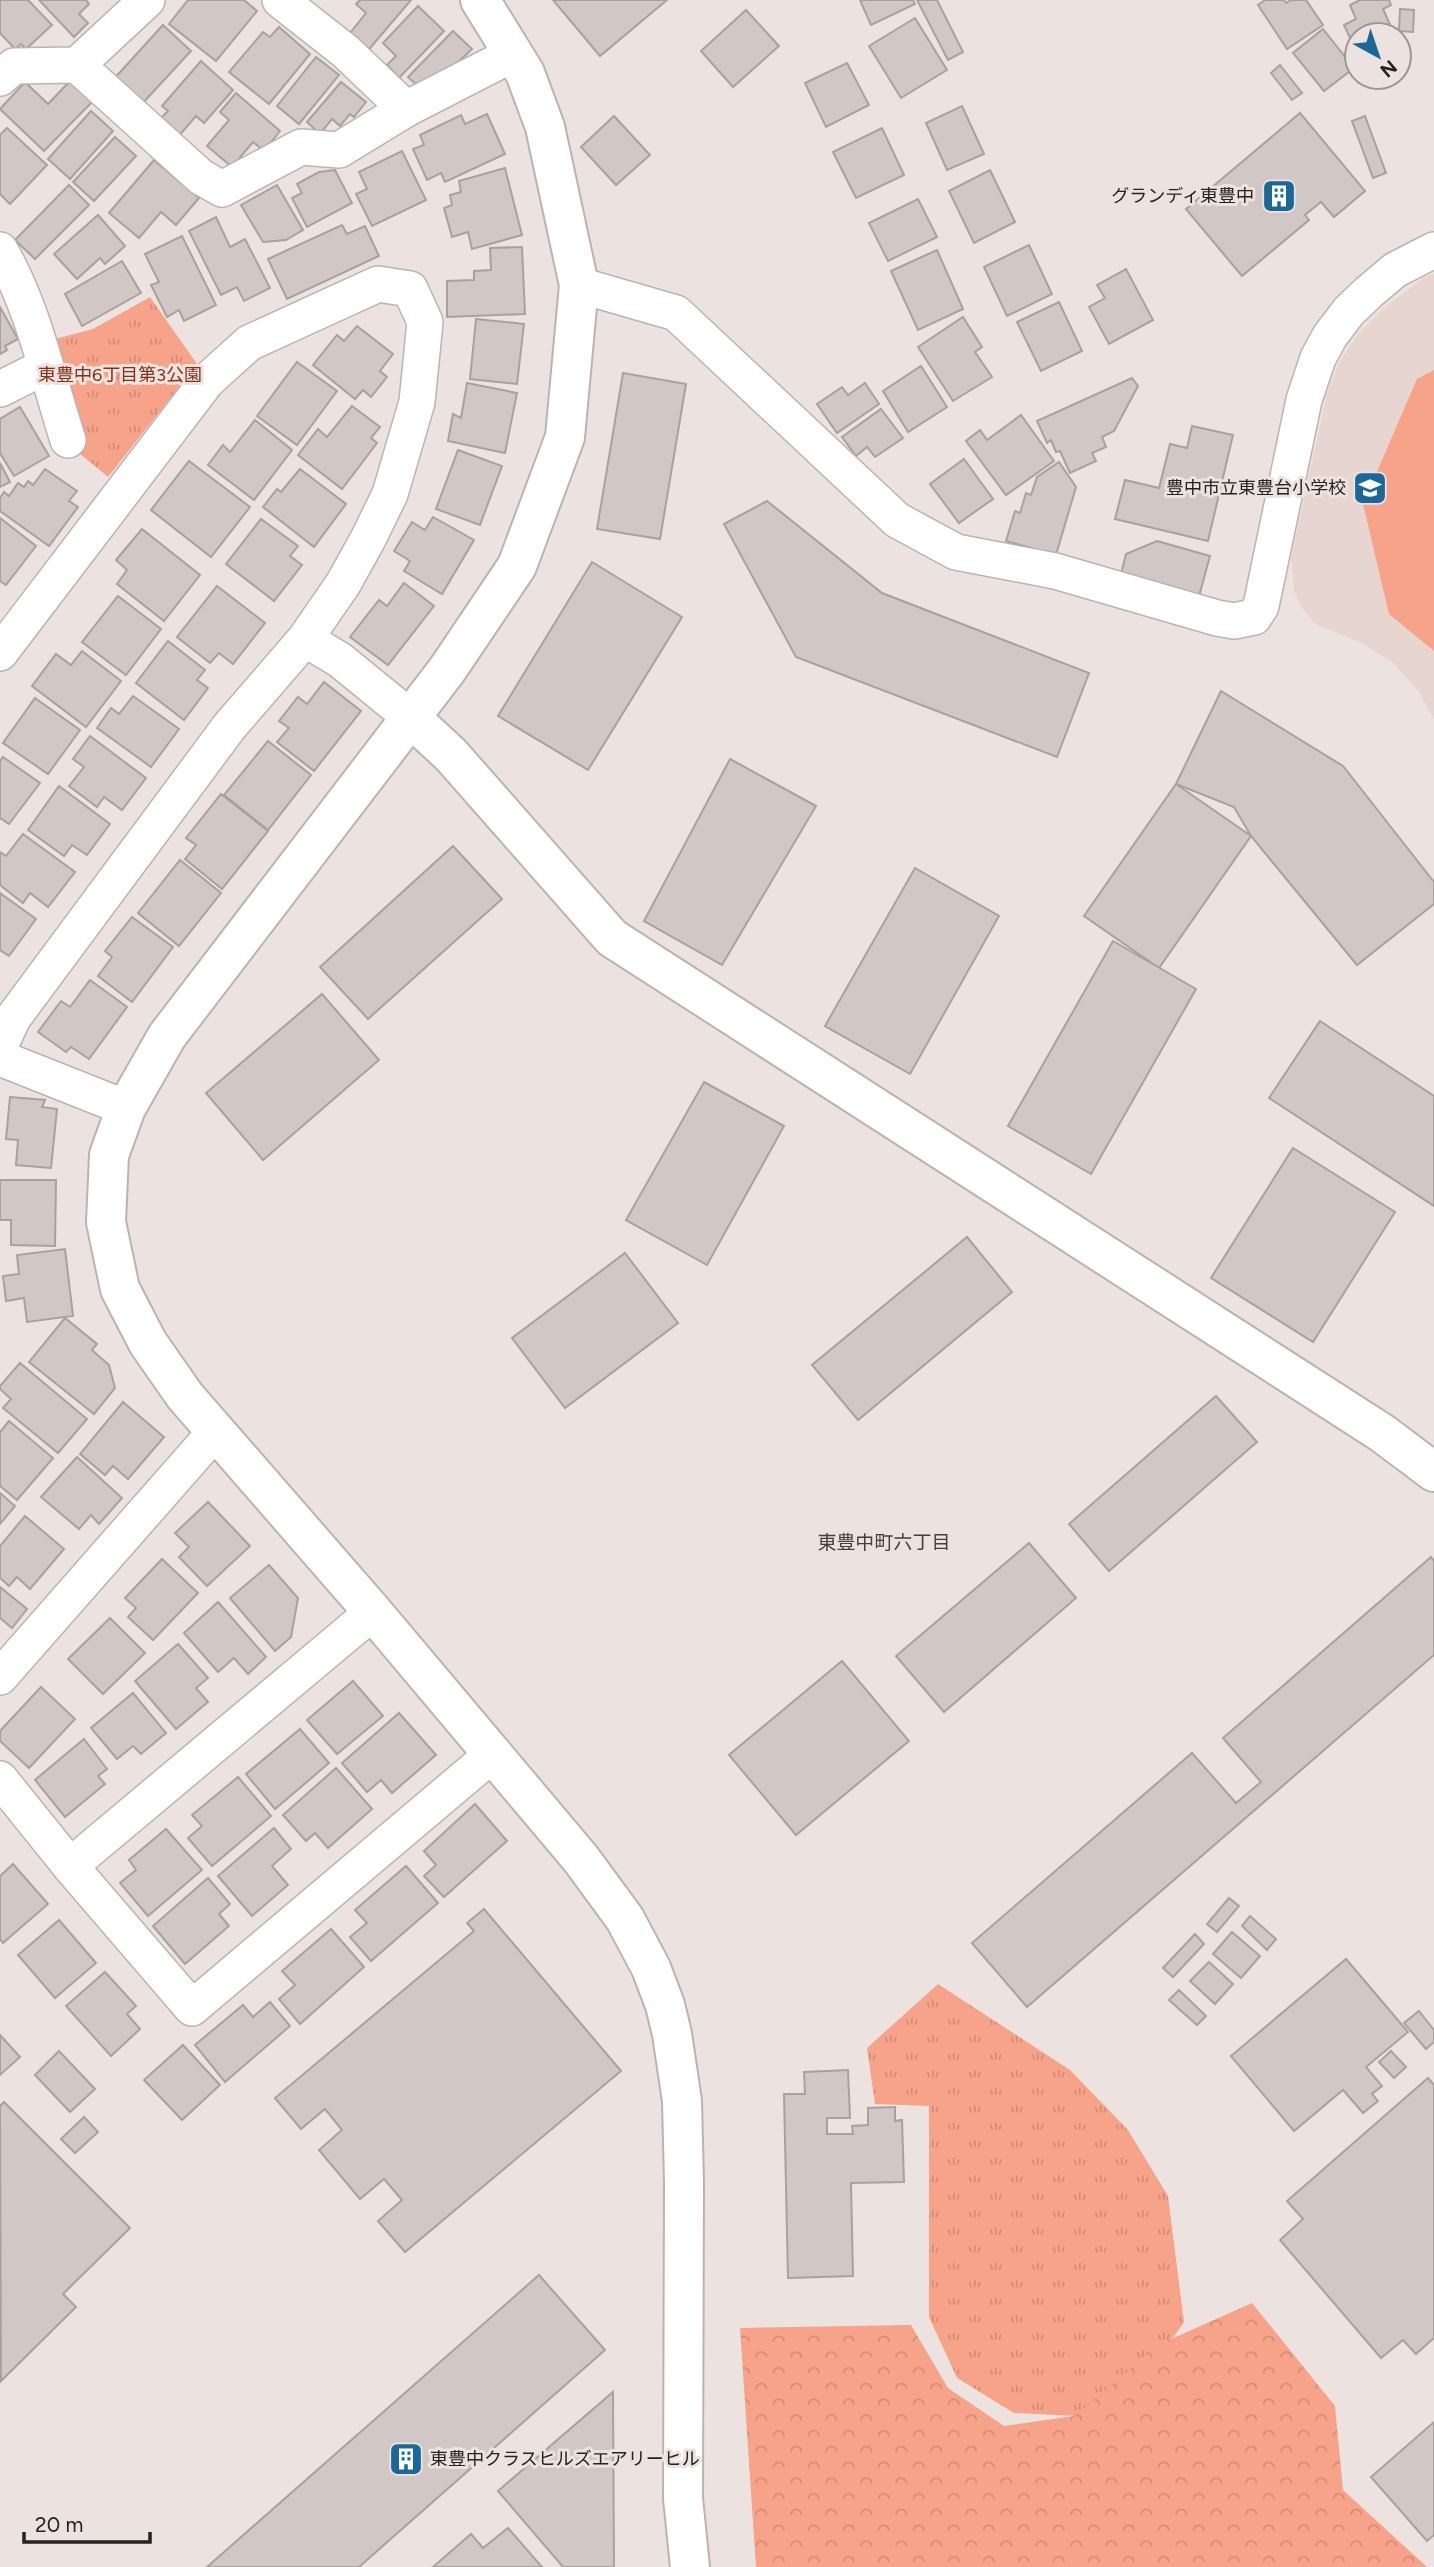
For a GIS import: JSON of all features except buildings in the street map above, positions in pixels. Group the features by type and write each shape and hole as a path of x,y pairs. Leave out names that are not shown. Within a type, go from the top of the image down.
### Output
{"street":[{"path":"0,78 14,66 77,65 147,0"},
{"path":"280,0 345,51 406,109"},
{"path":"480,0 526,72 545,127 579,285 565,437 517,566 447,670 167,1036 126,1108 109,1155 106,1222 120,1289 148,1343 185,1396 373,1612 588,1867 640,1944 657,1983 673,2034 681,2090 683,2498 690,2567"},
{"path":"77,65 201,177 222,189 301,147 339,150 406,109 513,54"},
{"path":"0,250 18,281 37,332 44,367 68,440"},
{"path":"579,285 676,313 897,520 956,552 1055,571 1200,614 1234,621 1254,617 1261,606 1304,400 1318,358 1330,336 1369,292 1395,270 1434,250"},
{"path":"0,653 207,381 249,343 378,284 411,289 425,322 417,402 406,447 390,494 368,539 343,584 305,639 229,727 13,1018 0,1045"},
{"path":"0,389 44,367"},
{"path":"305,639 340,660 411,718 451,755 612,939 1382,1433 1434,1472"},
{"path":"0,1058 126,1108"},
{"path":"0,1676 216,1431"},
{"path":"70,1866 373,1612"},
{"path":"0,1779 70,1866 192,2008 494,1754"}],"shaded area":[{"name":"豊中市立東豊台小学校","path":"1434,274 1434,720 1419,692 1392,662 1363,644 1314,623 1294,591 1291,558 1327,393 1340,361 1357,335 1385,307 1425,277"}],"green space":[{"name":"東豊中6丁目第3公園","path":"150,297 197,364 108,477 73,448 55,339 93,329"},
{"path":"1434,370 1434,651 1389,614 1363,504 1417,379"},
{"path":"938,1984 1070,2070 1128,2130 1168,2196 1184,2322 1143,2381 1077,2416 1014,2413 957,2378 929,2317 929,2106 875,2104 867,2048"},
{"path":"1252,2303 1335,2406 1343,2490 1427,2567 756,2567 740,2328 911,2325 948,2388 1004,2426 1074,2416 1160,2344"}],"place":[{"name":"グランディ東豊中","path":"1279,196"},
{"name":"豊中市立東豊台小学校","path":"1370,488"},
{"name":"東豊中クラスヒルズエアリーヒル","path":"406,2459"}],"district":[{"name":"東豊中町六丁目","path":"884,1542"}]}
